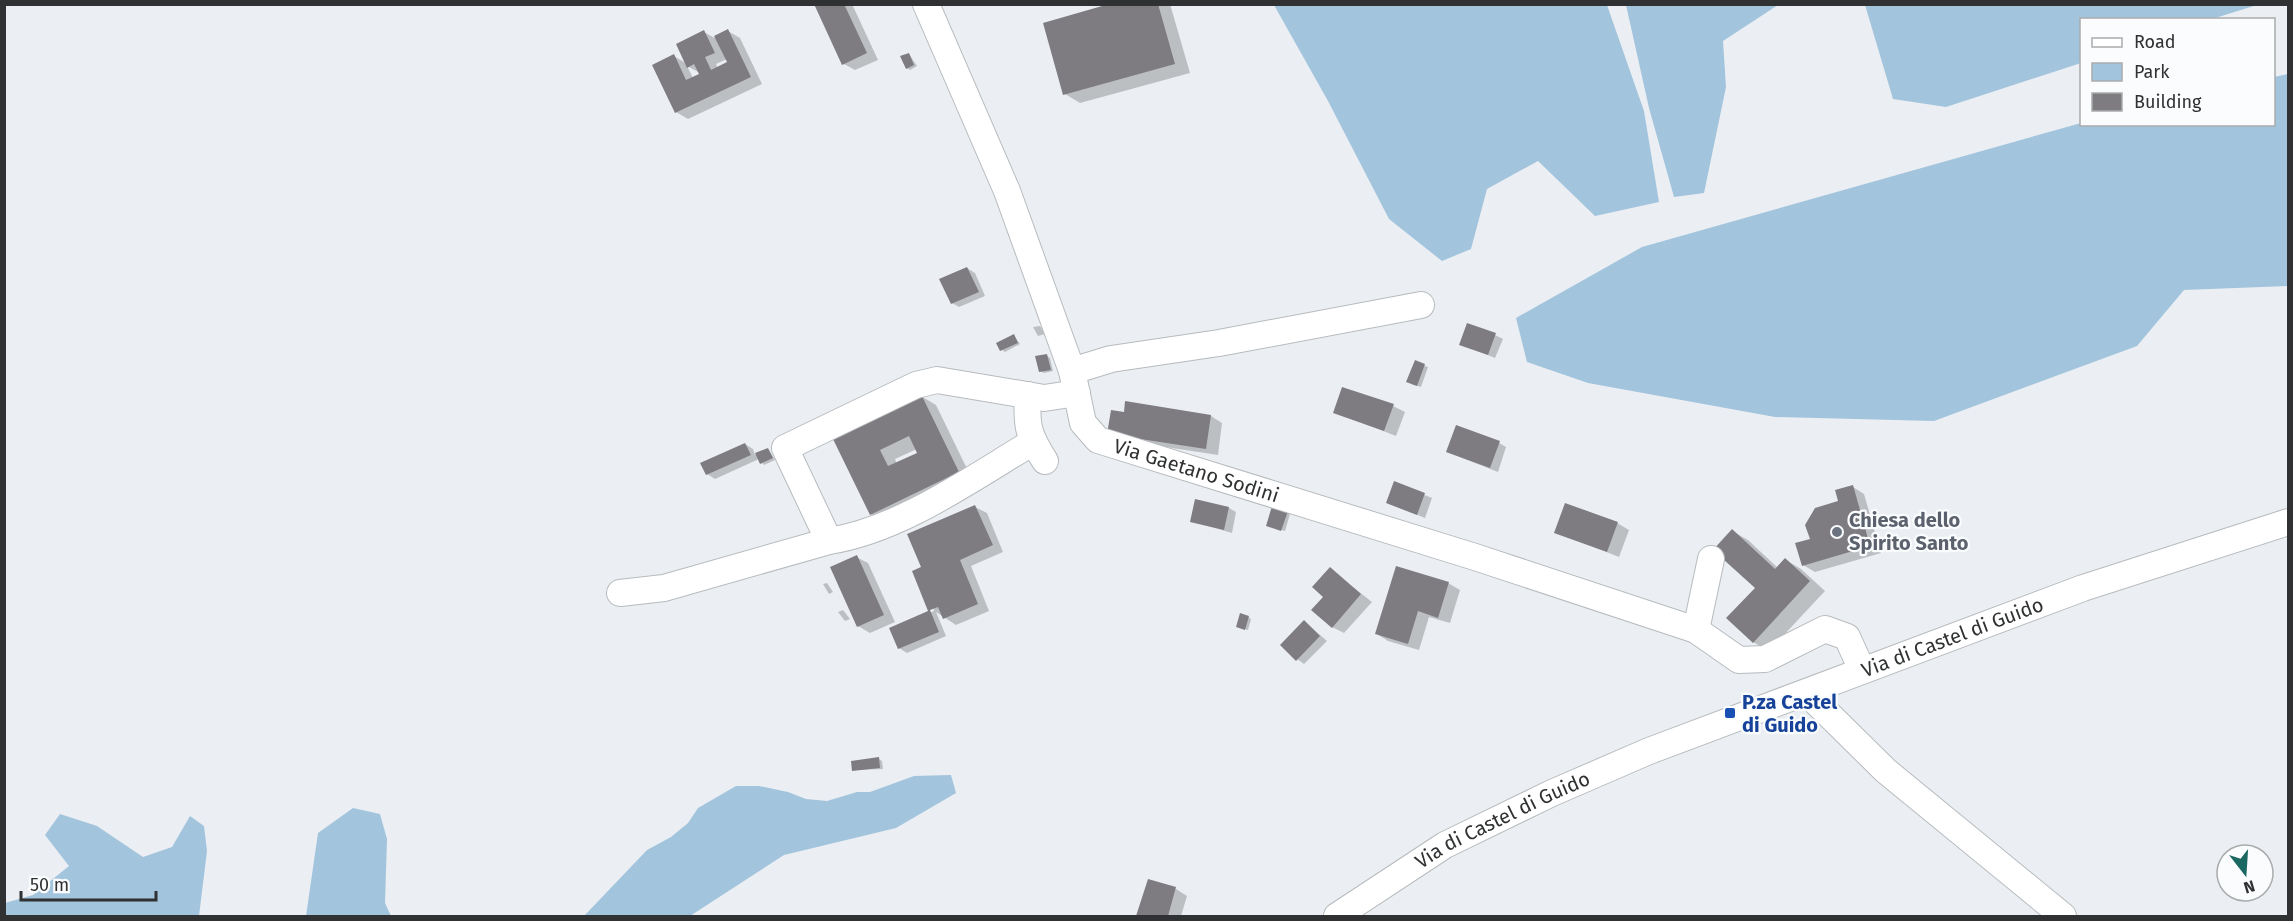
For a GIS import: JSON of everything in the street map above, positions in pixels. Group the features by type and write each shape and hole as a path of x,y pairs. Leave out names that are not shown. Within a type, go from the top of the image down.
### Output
{"street":[{"name":"Via Gaetano Sodini","path":"926,4 1007,191 1075,382 1086,430 1104,443 1475,557 1696,630 1739,660 1765,659 1825,628 1847,636 1862,670"},
{"path":"829,541 785,448 916,385 937,380 1044,398 1111,359 1219,343 1421,305"},
{"path":"620,593 664,588 829,541 853,537 889,524 1039,452 1026,424 1028,395"},
{"name":"Via di Castel di Guido","path":"1337,916 1428,855 1533,802 1649,752 1808,694 1862,670 2083,588 2289,522"},
{"path":"1696,630 1711,559"},
{"path":"1808,694 1886,771 2063,916"}],"green space":[{"path":"1865,4 2257,5 2215,18 2080,18 2080,63 1946,107 1893,99"},
{"path":"1274,5 1607,5 1644,111 1659,202 1595,216 1538,161 1487,189 1471,249 1442,261 1389,219 1328,101"},
{"path":"1626,5 1778,5 1723,41 1726,87 1704,193 1674,197 1649,108"},
{"path":"2288,74 2288,286 2184,290 2137,346 1934,421 1775,417 1588,383 1527,362 1516,318 1642,247 2080,123 2080,126 2275,126 2275,77"},
{"path":"951,775 956,793 896,828 784,855 690,916 584,916 647,850 671,837 688,823 698,808 736,786 759,786 788,792 806,799 827,801 857,792 870,792 914,776"},
{"path":"353,808 380,814 387,839 385,903 391,916 306,916 318,833"},
{"path":"60,814 97,826 143,857 172,847 190,816 204,826 207,851 199,916 5,916 5,903 33,895 69,866 45,835"}],"building":[{"path":"814,4 844,4 867,53 842,65"},
{"path":"1109,4 1158,4 1175,64 1063,95 1043,23"},
{"path":"728,29 751,77 675,113 652,65 674,54 686,80 699,74 694,64 687,68 676,44 704,30 715,53 705,57 711,70 727,62 714,36"},
{"path":"909,53 914,65 906,69 900,56"},
{"path":"967,267 979,292 951,304 939,279"},
{"path":"1467,323 1496,333 1488,355 1459,345"},
{"path":"1014,334 1018,343 1000,351 996,343"},
{"path":"1047,354 1051,370 1039,372 1035,356"},
{"path":"1415,360 1425,364 1417,386 1406,382"},
{"path":"1342,387 1394,404 1384,431 1333,413"},
{"path":"921,394 959,472 870,515 832,437","holes":["909,436 917,453 888,466 880,450"]},
{"path":"1125,401 1211,415 1206,449 1107,434 1111,410 1124,412"},
{"path":"1456,425 1500,441 1490,468 1446,452"},
{"path":"745,443 751,455 706,475 700,463"},
{"path":"768,448 773,458 760,464 755,453"},
{"path":"1394,481 1425,493 1417,515 1386,503"},
{"name":"Chiesa dello Spirito Santo","path":"1853,485 1870,546 1802,566 1795,543 1810,539 1805,525 1815,508 1838,501 1835,490"},
{"path":"1195,499 1229,507 1224,530 1190,522"},
{"path":"1565,503 1618,522 1607,552 1554,533"},
{"path":"975,505 993,545 960,560 978,604 943,619 938,607 930,610 939,632 898,649 889,628 928,611 912,571 921,567 907,534"},
{"path":"1272,506 1288,511 1281,531 1266,526"},
{"path":"1732,529 1775,569 1785,558 1810,581 1753,643 1726,618 1755,588 1713,550"},
{"path":"857,555 884,615 857,627 830,567"},
{"path":"1396,566 1449,582 1438,618 1418,611 1408,644 1375,634"},
{"path":"1330,567 1361,594 1332,628 1311,610 1323,597 1312,587"},
{"path":"1240,613 1249,616 1245,630 1236,627"},
{"path":"1304,620 1320,636 1296,661 1280,645"},
{"path":"879,757 880,768 852,771 851,761"},
{"path":"1148,879 1176,887 1168,916 1136,916"}],"place":[{"name":"Chiesa dello Spirito Santo","path":"1837,532"},
{"name":"P.za Castel di Guido","path":"1730,713"}]}
